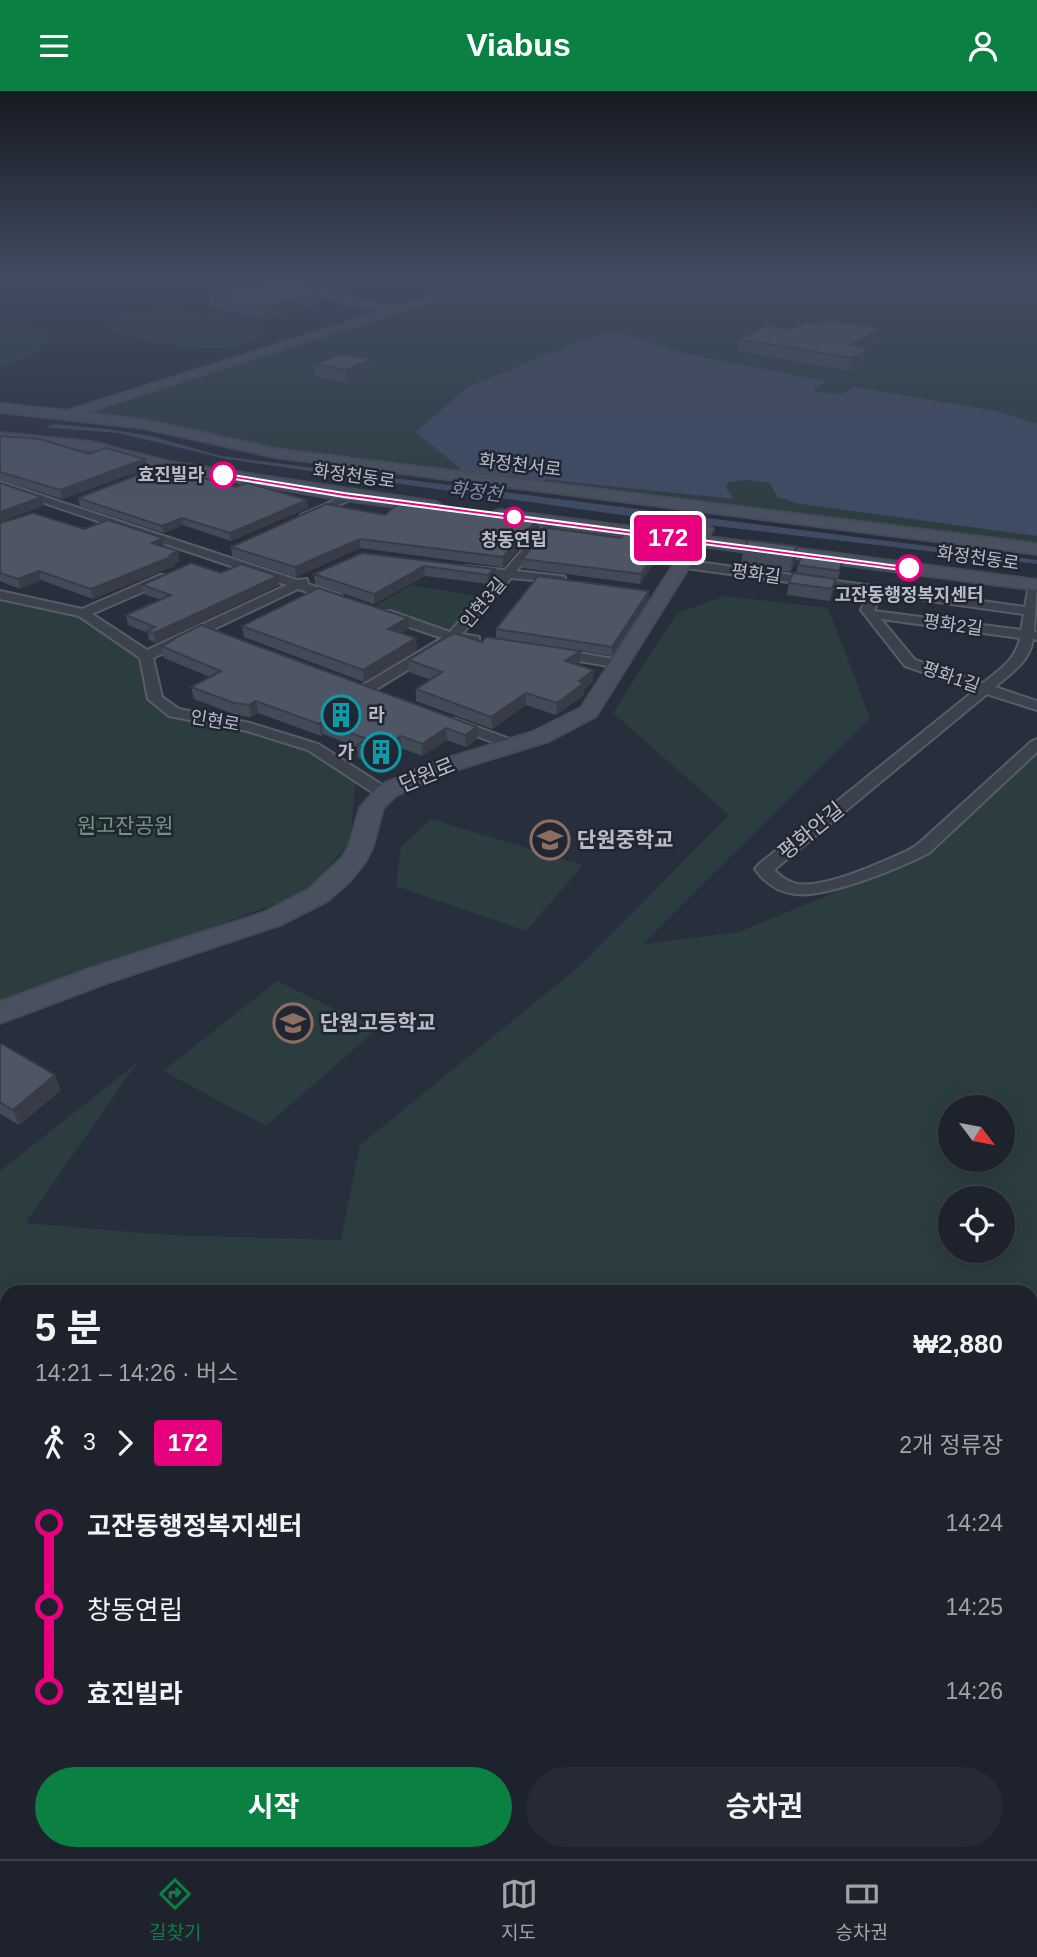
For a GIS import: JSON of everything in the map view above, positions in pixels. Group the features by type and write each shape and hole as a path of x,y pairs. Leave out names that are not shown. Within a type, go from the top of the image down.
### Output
{"street":[{"path":"3,433 229,360"},
{"path":"48,417 234,360"},
{"path":"109,421 96,414 95,409 123,396"},
{"name":"화정천서로","path":"0,408 48,417 144,424 275,453 717,511 1037,549"},
{"name":"화정천동로","path":"3,433 91,446 169,466 351,496 455,509"},
{"path":"145,475 169,466"},
{"path":"0,485 55,508 349,602"},
{"path":"301,518 351,496"},
{"path":"55,508 85,497"},
{"name":"단원로","path":"0,1013 74,984 269,919 310,901 345,872 360,848 372,804 384,793 400,784 474,756 558,731 589,712 620,664 658,593 683,564 717,511"},
{"name":"화정천동로","path":"483,513 700,538 1036,585"},
{"name":"인현3길","path":"365,690 453,637 552,522"},
{"path":"83,613 225,551"},
{"name":"평화길","path":"683,564 1035,611"},
{"path":"454,567 573,582"},
{"path":"0,595 83,613 146,656 318,575"},
{"name":"평화안길","path":"1036,585 1033,636 1017,662 764,869 772,880 797,890 820,886 908,859 923,849 1037,744"},
{"path":"870,614 867,610 876,590"},
{"path":"375,611 453,637 492,643"},
{"name":"평화2길","path":"870,614 1033,636"},
{"name":"평화1길","path":"870,614 911,663 1037,706"},
{"path":"202,629 227,639"},
{"path":"543,651 620,664"},
{"name":"인현로","path":"146,656 155,699 174,713 250,727 313,747 384,793"},
{"path":"439,717 513,745"}],"green space":[{"path":"0,360 21,360 0,368"},
{"path":"234,360 1037,360 1037,546 445,474 247,445 152,422 59,414"},
{"path":"411,585 483,597 450,630 375,606"},
{"name":"원고잔공원","path":"0,592 75,609 148,654 155,696 177,712 260,725 293,739 356,778 350,841 314,886 297,896 24,997 0,1001"},
{"path":"725,596 828,608 870,718 643,944 739,932 936,850 1037,749 1037,1285 0,1285 0,1171 137,1063 25,1223 167,1235 341,1240 360,1145 581,965 729,815 613,713 677,613"},
{"path":"431,819 583,865 526,931 396,886 401,847"},
{"path":"277,981 377,1029 266,1126 163,1071"}],"water":[{"path":"535,360 715,360 826,381 813,389 816,392 841,394 854,387 1001,412 1037,424 1037,536 794,503 778,498 770,483 748,480 728,482 726,488 734,499 550,480 525,480 462,470 416,432 466,388"},
{"name":"화정천","path":"0,419 108,429 151,436 221,456 1037,560 1037,564 622,515 226,459 118,433 0,424"}],"pier":[{"path":"13,416 64,421 37,430 0,427 0,420"}],"building":[{"path":"327,360 372,360 346,370 314,364"},
{"path":"0,436 40,439 89,454 106,448 145,459 60,490 0,472"},
{"path":"151,470 185,479 195,476 236,487 247,483 307,500 230,533 182,518 162,526 78,498"},
{"path":"0,483 42,497 0,512"},
{"path":"401,501 538,519 503,557 360,539 295,567 231,547 326,504 385,515"},
{"path":"33,513 84,529 108,520 163,538 152,543 178,551 170,555 173,556 91,589 39,571 18,579 0,573 0,523"},
{"path":"548,528 621,538 627,530 674,536 666,549 658,548 641,574 522,559"},
{"path":"748,540 797,546 793,556 743,550"},
{"path":"362,553 494,569 488,575 424,566 374,594 314,574"},
{"path":"802,555 843,560 839,571 798,565"},
{"path":"191,563 221,573 241,564 278,576 154,633 147,631 155,627 126,615 171,595 142,585"},
{"path":"793,573 836,579 832,589 789,583"},
{"path":"538,576 649,591 612,647 496,629"},
{"path":"318,588 408,618 388,629 416,638 363,670 242,626"},
{"path":"201,625 477,727 465,735 446,728 422,744 401,736 375,752 357,745 367,739 322,722 319,724 256,701 249,705 234,703 191,687 221,671 161,646"},
{"path":"454,633 482,642 486,637 581,651 565,661 594,670 579,681 584,683 557,703 526,693 491,717 416,689 442,672 408,660"},
{"path":"2,1044 55,1075 13,1110 0,1102"}],"bus line":[{"name":"172","path":"223,475 344,495 909,568"}],"place":[{"name":"효진빌라","path":"223,475"},
{"name":"창동연립","path":"514,517"},
{"name":"고잔동행정복지센터","path":"909,568"},
{"name":"라","path":"341,715"},
{"name":"가","path":"381,752"},
{"name":"단원중학교","path":"550,840"},
{"name":"단원고등학교","path":"293,1023"}]}
